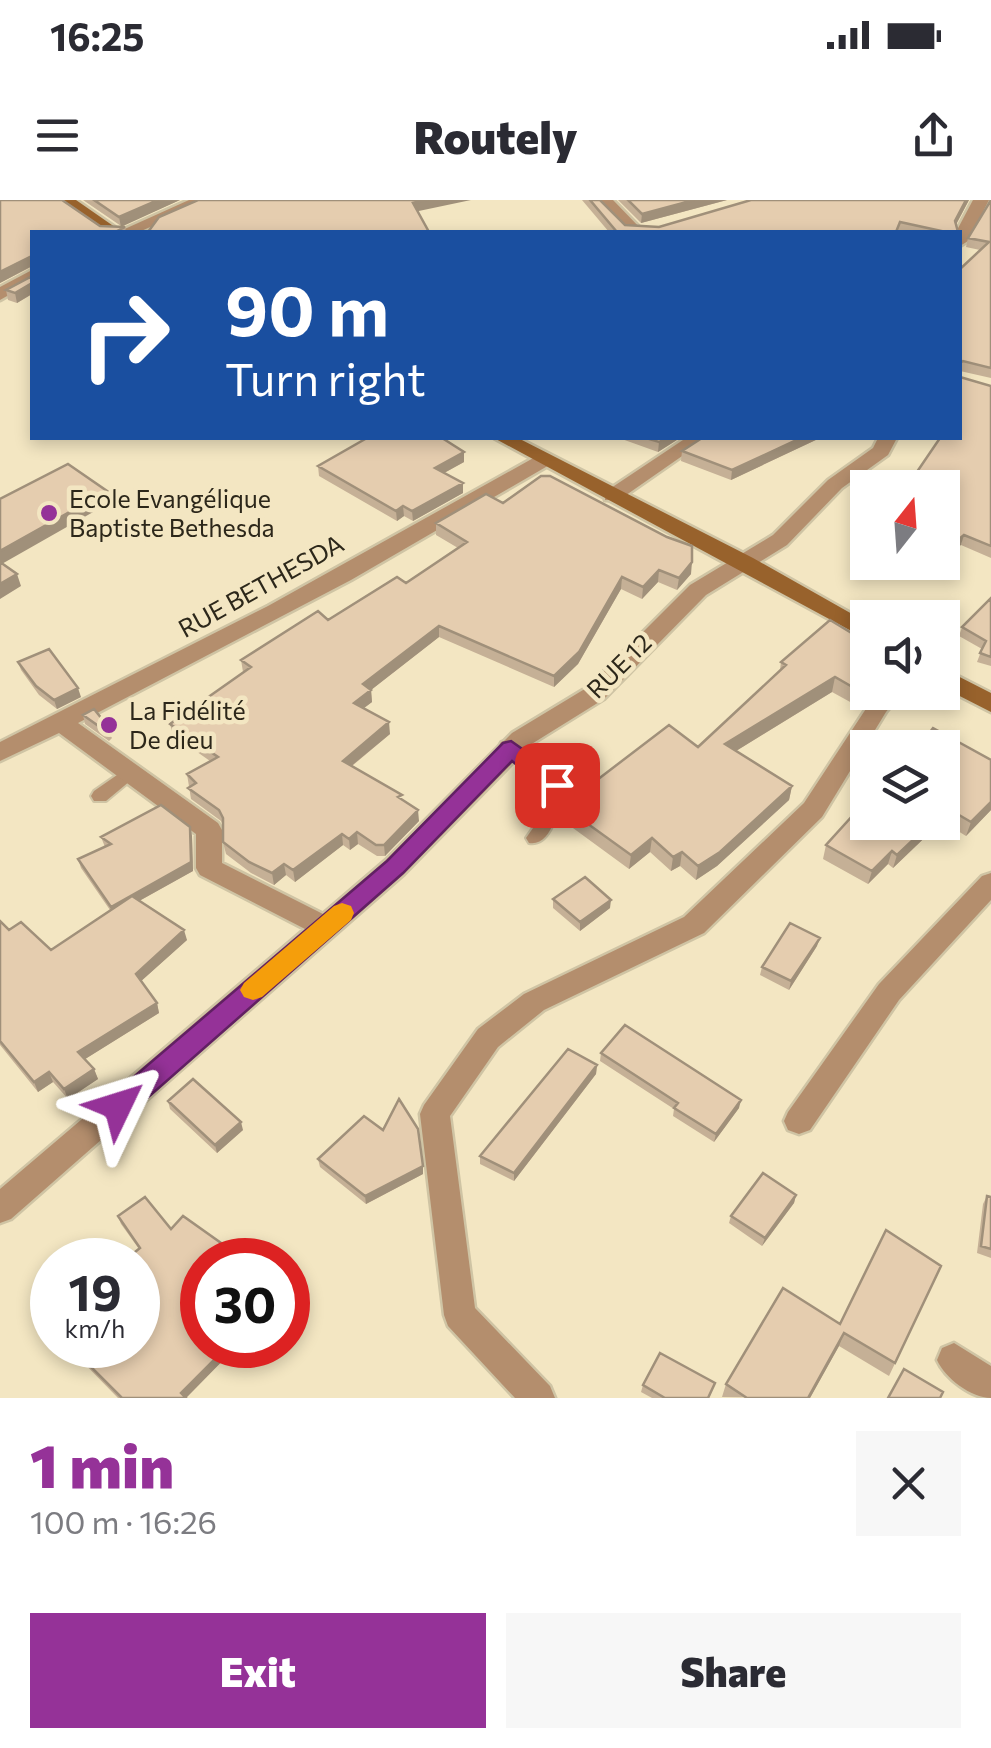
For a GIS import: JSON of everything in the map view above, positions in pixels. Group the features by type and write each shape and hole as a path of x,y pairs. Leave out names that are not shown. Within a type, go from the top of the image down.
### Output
{"main road":[{"path":"65,200 111,230"},
{"path":"508,440 745,563 850,623"},
{"path":"960,686 991,704"}],"street":[{"path":"131,230 204,200"},
{"path":"604,200 644,230"},
{"path":"962,237 981,200"},
{"path":"970,222 991,228"},
{"path":"0,294 30,276"},
{"path":"612,496 695,440"},
{"name":"RUE 12","path":"0,1209 395,867 509,747 596,693 698,590 780,540 834,484 881,451 886,440"},
{"name":"RUE BETHESDA","path":"0,752 163,672 442,522 544,460"},
{"path":"538,1398 460,1315 434,1114 488,1038 534,1002 694,924 813,810 876,710"},
{"path":"60,722 209,830 210,868 325,928"},
{"path":"799,1121 889,992 991,883"},
{"path":"954,1360 991,1386"}],"lane":[{"path":"509,747 557,785 535,838"},
{"path":"100,796 130,772"}],"building":[{"path":"0,200 62,200 100,226 125,227 30,230 30,257 0,272"},
{"path":"94,200 158,200 119,217"},
{"path":"198,200 428,200 413,203 428,230 149,230 159,217"},
{"path":"590,200 600,200 625,225 659,227 751,200 966,200 955,221 957,230 900,222 897,230 615,230"},
{"path":"628,200 694,200 642,214"},
{"path":"991,200 991,368 962,362 962,267 989,242 968,238"},
{"path":"30,277 30,284 15,293 6,290"},
{"path":"962,378 991,386 991,546 964,535 960,538 960,470 918,470 939,440 962,440"},
{"path":"364,440 445,440 464,452 435,468 463,483 412,511 403,506 396,511 318,466"},
{"path":"699,440 797,440 732,470 682,451"},
{"path":"68,464 107,491 0,551 0,499"},
{"path":"541,476 550,476 692,546 692,562 679,578 659,570 643,587 622,577 579,652 554,676 439,626 363,684 371,690 354,703 389,722 343,761 402,795 398,797 418,810 384,845 376,845 357,832 349,839 342,834 293,870 284,864 272,873 249,862 223,842 219,810 188,788 196,783 187,774 218,757 170,724 251,667 241,660 318,611 328,620 397,577 406,583 467,542 436,523 486,494 503,503"},
{"path":"0,562 17,574 0,584"},
{"path":"991,598 991,657 980,653 986,641 962,627"},
{"path":"830,620 850,632 850,686 835,677 725,744 792,786 720,852 698,866 682,852 673,857 652,838 631,855 563,806 669,725 698,747 786,665 781,662"},
{"path":"49,649 78,688 54,700 36,686 18,662"},
{"path":"94,709 110,729 107,732 83,715"},
{"path":"960,743 991,760 991,802 971,822 960,816"},
{"path":"161,805 190,827 191,862 111,907 78,859 111,844 101,837"},
{"path":"850,819 850,840 913,840 897,855 892,851 872,871 826,845"},
{"path":"585,877 611,900 580,922 553,899"},
{"path":"132,896 184,930 136,974 157,1003 78,1052 94,1069 64,1089 49,1072 34,1082 0,1041 0,921 9,930 21,922 51,950"},
{"path":"790,923 820,938 791,981 762,967"},
{"path":"625,1025 741,1100 716,1134 674,1108 678,1103 601,1053"},
{"path":"568,1049 597,1065 514,1173 480,1156"},
{"path":"193,1079 241,1122 215,1145 168,1101"},
{"path":"399,1099 418,1129 423,1166 365,1196 318,1159 364,1116 383,1130"},
{"path":"763,1173 796,1195 765,1238 731,1216"},
{"path":"987,1196 991,1197 991,1249 981,1246"},
{"path":"145,1197 171,1229 183,1216 214,1238 180,1238 180,1368 206,1368 181,1393 186,1398 122,1398 92,1368 160,1368 160,1238 133,1238 118,1216"},
{"path":"886,1230 941,1266 895,1363 844,1333 808,1398 747,1398 726,1384 783,1288 840,1324"},
{"path":"660,1353 715,1383 708,1398 665,1398 643,1385"},
{"path":"904,1369 943,1392 940,1398 888,1398"}],"slow traffic":[{"path":"253,990 342,913"}],"place":[{"name":"Ecole Evangélique Baptiste Bethesda","path":"49,513"},
{"name":"La Fidélité De dieu","path":"109,725"}],"route":[{"path":"118,1106 395,867 511,749 557,785"}]}
